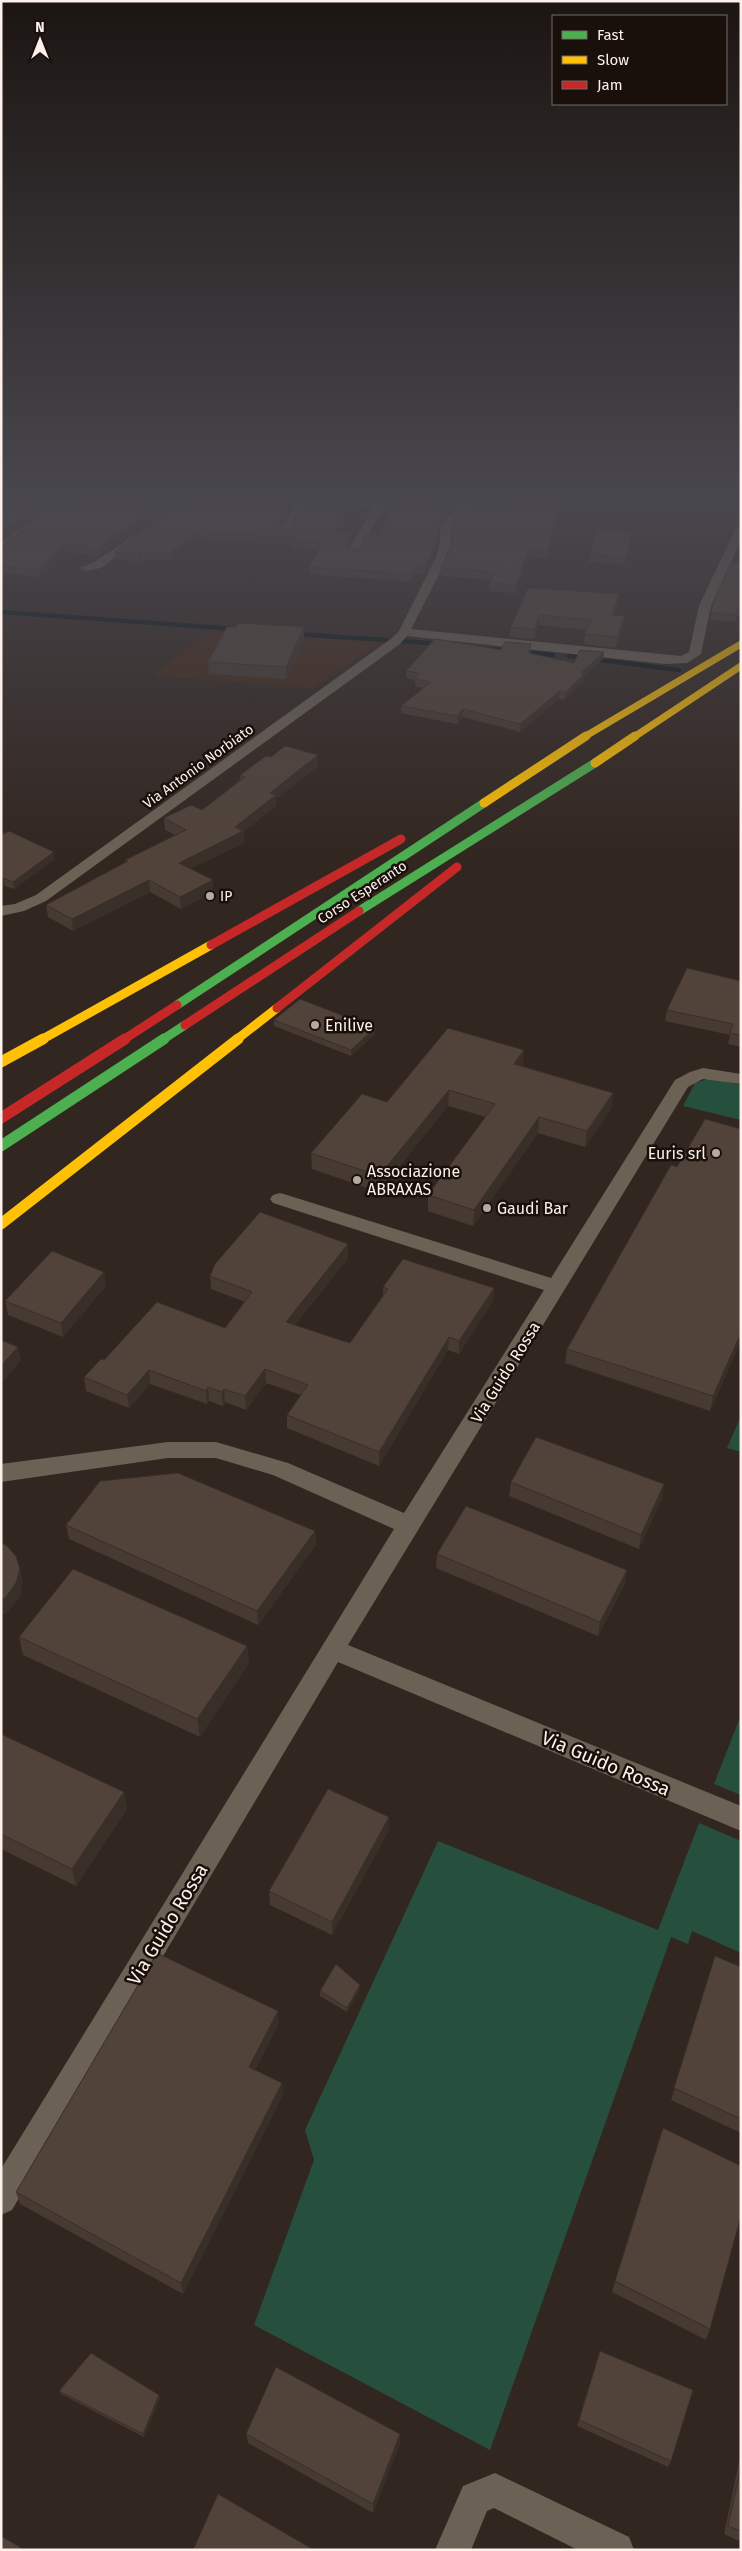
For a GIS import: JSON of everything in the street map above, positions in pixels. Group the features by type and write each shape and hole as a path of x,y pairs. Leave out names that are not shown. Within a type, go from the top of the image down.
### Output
{"highway":[{"name":"Corso Esperanto","path":"1,1118 235,968 592,732 741,644"},
{"name":"Corso Esperanto","path":"1,1146 374,901 628,742 741,666"},
{"path":"448,812 592,732"},
{"path":"491,842 628,742"},
{"path":"1,1062 414,832"},
{"path":"1,1224 467,860"}],"street":[{"name":"Via Antonio Norbiato","path":"1,911 19,908 42,898 386,650 404,632 411,619"},
{"path":"404,632 665,660 683,660 695,654 702,619"},
{"name":"Via Guido Rossa","path":"1,2199 333,1649 681,1084 691,1076 704,1072 741,1079"},
{"path":"280,1199 557,1287"},
{"path":"1,1473 168,1450 216,1450 280,1469 410,1524"},
{"name":"Via Guido Rossa","path":"333,1649 741,1819"},
{"path":"452,2550 475,2498 495,2490 616,2550"}],"shaded area":[{"path":"209,631 381,642 313,688 152,676"}],"green space":[{"path":"711,1078 741,1085 741,1120 683,1106 695,1083"},
{"path":"741,1416 741,1452 727,1448"},
{"path":"741,1715 741,1795 714,1784"},
{"path":"699,1823 741,1841 741,1953 692,1931 688,1944 671,1937 490,2450 254,2325 314,2160 305,2130 438,1841 658,1930"}],"building":[{"path":"514,619 538,619 535,629 511,627"},
{"path":"581,619 623,619 617,637 585,634 591,620"},
{"path":"238,623 304,627 286,667 208,662 227,627 236,627"},
{"path":"435,639 501,650 505,642 531,644 528,653 574,663 580,650 604,652 581,673 584,674 565,693 560,691 520,724 463,709 457,716 401,706 431,682 415,679 419,673 406,671"},
{"path":"285,746 318,755 270,793 276,795 235,827 243,831 179,863 213,880 180,897 149,880 72,919 46,905 128,861 125,860 186,830 164,818 191,805 202,810 245,777 240,775 266,756 271,757"},
{"path":"9,831 54,852 13,882 3,878 1,880 1,835"},
{"path":"687,968 741,981 741,1035 730,1033 733,1024 667,1010"},
{"path":"300,999 375,1028 351,1050 274,1020"},
{"path":"448,1028 524,1050 514,1064 613,1093 587,1131 539,1117 474,1210 428,1195 495,1104 449,1090 379,1176 311,1153 362,1094 387,1102"},
{"path":"705,1119 741,1129 741,1333 713,1396 567,1349 671,1165 677,1167"},
{"path":"260,1212 348,1244 286,1322 340,1340 350,1343 388,1289 383,1287 403,1259 494,1288 459,1341 449,1337 379,1452 287,1415 308,1385 265,1369 245,1396 224,1389 222,1392 208,1387 206,1391 149,1370 127,1395 84,1377 101,1359 104,1360 157,1302 225,1328 252,1292 210,1276 215,1264"},
{"path":"52,1251 104,1272 61,1323 5,1301"},
{"path":"1,1340 18,1347 1,1366"},
{"path":"536,1437 664,1484 641,1535 511,1482"},
{"path":"178,1473 315,1531 257,1611 66,1525 100,1481"},
{"path":"466,1506 627,1570 600,1622 437,1554"},
{"path":"1,1543 6,1545 16,1556 20,1569 16,1583 6,1597 1,1600"},
{"path":"73,1569 247,1646 197,1719 19,1637"},
{"path":"1,1734 124,1792 72,1869 1,1834"},
{"path":"328,1789 389,1817 332,1922 269,1891"},
{"path":"157,1953 278,2011 249,2067 282,2083 181,2283 16,2192"},
{"path":"715,1956 741,1967 741,2119 674,2088"},
{"path":"336,1964 360,1985 347,2008 320,1991"},
{"path":"663,2128 741,2166 741,2216 710,2329 615,2281"},
{"path":"600,2351 693,2390 671,2461 579,2420"},
{"path":"91,2353 159,2395 143,2434 59,2391"},
{"path":"276,2367 400,2434 373,2504 246,2434"},
{"path":"741,2466 741,2531 728,2526"},
{"path":"218,2494 314,2550 193,2550"},
{"path":"1,2536 25,2550 1,2550"}],"waterway":[{"path":"98,619 236,629"},
{"path":"295,634 386,640"},
{"path":"401,641 439,644"},
{"path":"488,649 553,655"},
{"path":"569,656 679,670"}],"traffic: fast":[{"path":"359,911 595,763"},
{"path":"177,1005 484,803"},
{"path":"1,1146 185,1025"}],"traffic: slow":[{"path":"484,803 592,732 741,644"},
{"path":"595,763 741,666"},
{"path":"1,1062 211,945"},
{"path":"1,1224 277,1008"}],"traffic: jam":[{"path":"211,945 401,839"},
{"path":"277,1008 457,867"},
{"path":"185,1025 359,911"},
{"path":"1,1118 177,1005"}],"place":[{"name":"IP","path":"210,896"},
{"name":"Enilive","path":"315,1025"},
{"name":"Euris srl","path":"716,1153"},
{"name":"Associazione ABRAXAS","path":"357,1180"},
{"name":"Gaudi Bar","path":"487,1208"}]}
